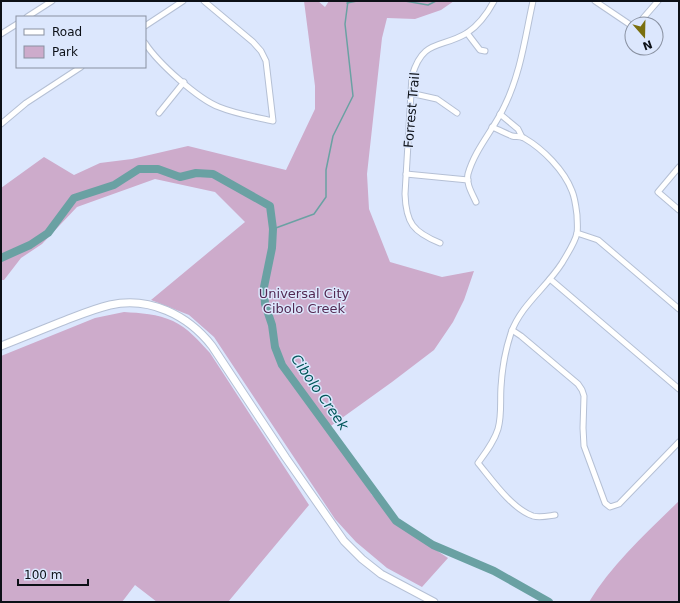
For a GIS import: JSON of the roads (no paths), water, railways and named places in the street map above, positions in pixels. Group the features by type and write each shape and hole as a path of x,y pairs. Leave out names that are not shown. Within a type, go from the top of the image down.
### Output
{"main road":[{"path":"1,346 84,313 122,303 141,303 152,305 190,322 199,330 212,346 286,458 344,541 362,559 381,574 434,602"}],"street":[{"path":"29,16 52,1"},
{"path":"146,25 183,1"},
{"path":"146,45 163,64 199,95 218,107 273,121 266,61 261,51 253,42 204,1"},
{"name":"Forrest Trail","path":"440,243 425,235 411,224 405,206 410,93 414,68 424,53 435,45 467,33 478,24 487,14 494,1"},
{"path":"476,202 470,189 468,175 472,163 515,84 532,1"},
{"path":"596,1 624,20"},
{"path":"645,16 658,1"},
{"path":"1,34 16,25"},
{"path":"467,33 480,50 485,51"},
{"path":"1,124 26,103 79,68"},
{"path":"158,113 184,82"},
{"path":"410,93 437,99 457,113"},
{"path":"500,114 518,129 522,137"},
{"path":"492,127 513,136 522,137 538,148 556,165 566,179 576,204 577,233 562,262 550,279 517,318 512,330 504,359 501,387 501,413 498,430 490,447 478,463 507,497 522,511 535,516 555,515"},
{"path":"679,167 658,192 679,210"},
{"path":"406,174 468,180"},
{"path":"577,233 598,240 679,309"},
{"path":"550,279 679,389"},
{"path":"512,330 578,384 582,390 584,396 584,446 609,509 619,504 679,442"}],"waterway":[{"path":"273,229 314,214 326,197 326,170 333,136 353,96 345,24 348,1"},
{"path":"347,3 357,1"},
{"path":"405,1 428,5 436,1"},
{"name":"Cibolo Creek","path":"1,258 30,245 48,233 74,198 114,185 139,169 158,169 180,177 196,173 213,174 270,206 273,229 272,248 264,287 265,304 272,325 275,347 282,365 396,521 433,545 494,571 549,602"}],"park label":[{"name":"Universal City Cibolo Creek","path":"304,300"}]}
